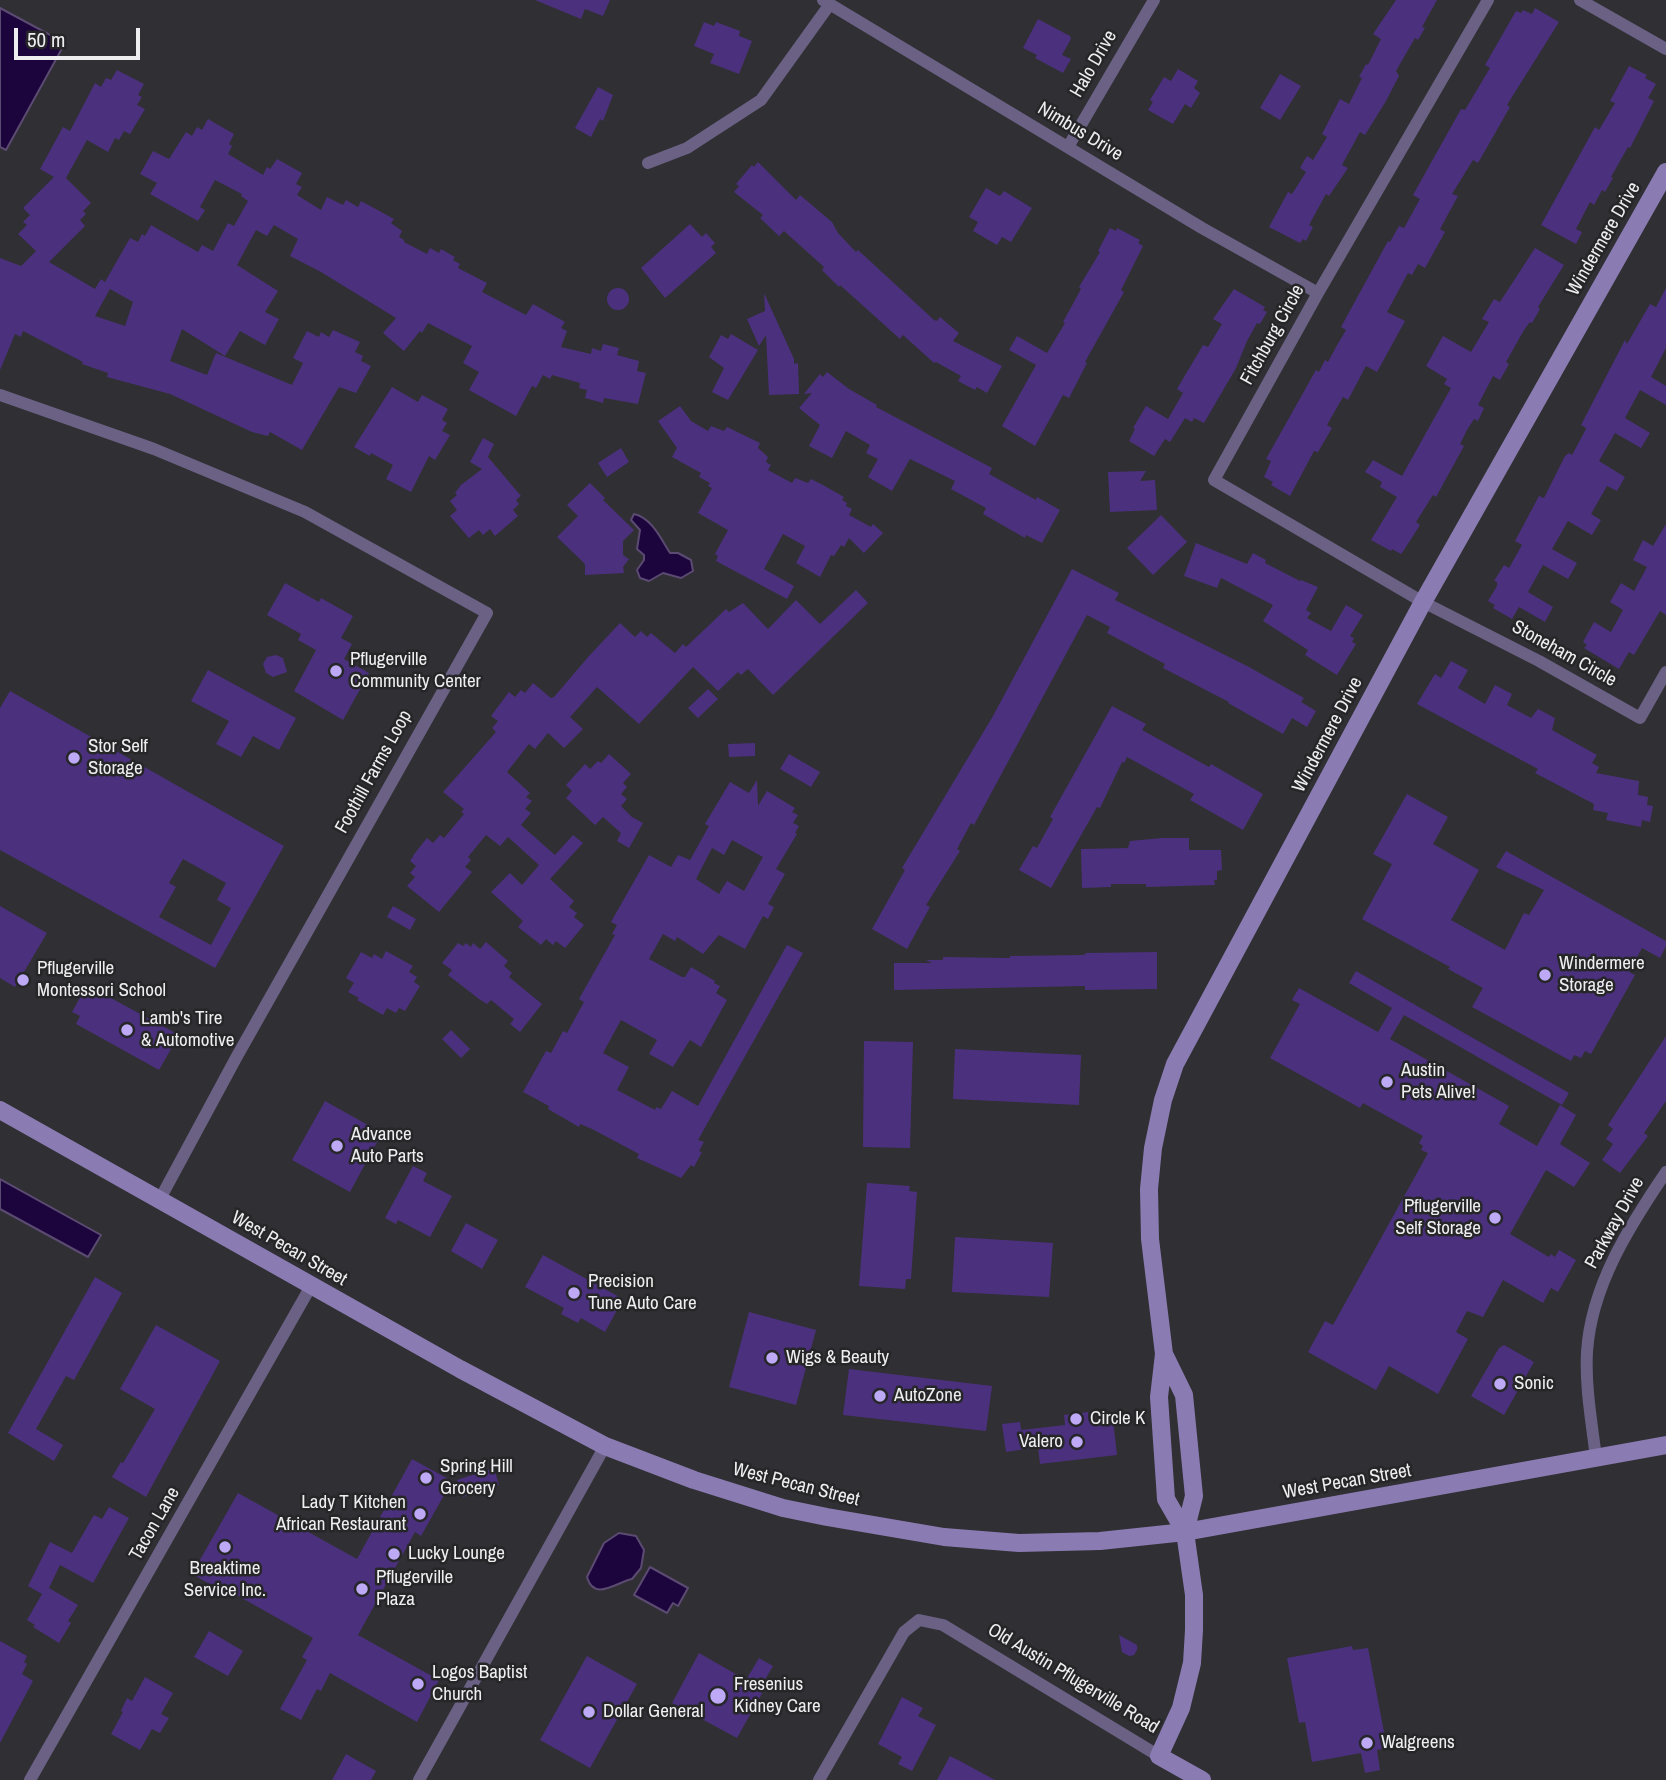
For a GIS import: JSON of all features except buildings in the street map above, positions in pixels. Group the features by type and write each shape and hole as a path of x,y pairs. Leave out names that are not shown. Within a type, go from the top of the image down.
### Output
{"street":[{"name":"Halo Drive","path":"1068,147 1154,0"},
{"name":"Fitchburg Circle","path":"1423,602 1214,480 1318,293 1488,0"},
{"path":"1580,0 1666,49"},
{"name":"Nimbus Drive","path":"827,2 1202,229 1318,293"},
{"path":"648,163 687,148 761,100 827,2"},
{"name":"Windermere Drive","path":"1159,1756 1181,1709 1192,1663 1194,1595 1185,1532 1166,1499 1158,1396 1164,1354 1150,1239 1149,1189 1163,1100 1175,1064 1423,602 1666,172"},
{"name":"Foothill Farms Loop","path":"0,394 154,449 294,507 355,538 486,613 159,1199"},
{"name":"Stoneham Circle","path":"1423,602 1539,661 1640,718 1666,672"},
{"name":"West Pecan Street","path":"0,1110 460,1369 605,1446 694,1480 783,1508 852,1522 944,1537 1019,1543 1100,1541 1185,1532 1666,1445"},
{"name":"Parkway Drive","path":"1596,1458 1587,1353 1590,1327 1606,1275 1624,1239 1666,1172"},
{"name":"Tacon Lane","path":"30,1780 311,1286"},
{"name":"Windermere Drive","path":"1164,1354 1184,1395 1194,1496 1185,1532"},
{"path":"419,1780 605,1446"},
{"name":"Old Austin Pflugerville Road","path":"819,1780 904,1632 919,1620 943,1625 1202,1780"}],"shaded area":[{"path":"0,8 65,43 6,150 0,147"},
{"path":"634,514 651,524 670,553 678,553 691,560 693,571 681,578 663,573 649,581 640,578 637,570 644,560 644,555 637,549 640,530 631,520"},
{"path":"0,1179 101,1235 88,1257 0,1209"},
{"path":"619,1533 636,1536 644,1550 641,1568 632,1579 607,1588 595,1588 587,1577 604,1543"},
{"path":"650,1567 688,1588 678,1606 673,1603 667,1613 634,1595"}],"place":[{"name":"Pflugerville Community Center","path":"336,671"},
{"name":"Stor Self Storage","path":"74,758"},
{"name":"Windermere Storage","path":"1545,975"},
{"name":"Pflugerville Montessori School","path":"23,980"},
{"name":"Lamb's Tire & Automotive","path":"127,1030"},
{"name":"Austin Pets Alive!","path":"1387,1082"},
{"name":"Advance Auto Parts","path":"337,1146"},
{"name":"Pflugerville Self Storage","path":"1495,1218"},
{"name":"Precision Tune Auto Care","path":"574,1293"},
{"name":"Wigs & Beauty","path":"772,1358"},
{"name":"Sonic","path":"1500,1384"},
{"name":"AutoZone","path":"880,1396"},
{"name":"Circle K","path":"1076,1419"},
{"name":"Valero","path":"1077,1442"},
{"name":"Spring Hill Grocery","path":"426,1478"},
{"name":"Lady T Kitchen African Restaurant","path":"420,1514"},
{"name":"Breaktime Service Inc.","path":"225,1547"},
{"name":"Lucky Lounge","path":"394,1554"},
{"name":"Pflugerville Plaza","path":"362,1589"},
{"name":"Logos Baptist Church","path":"418,1684"},
{"name":"Fresenius Kidney Care","path":"718,1696"},
{"name":"Dollar General","path":"589,1712"},
{"name":"Walgreens","path":"1367,1743"}]}
